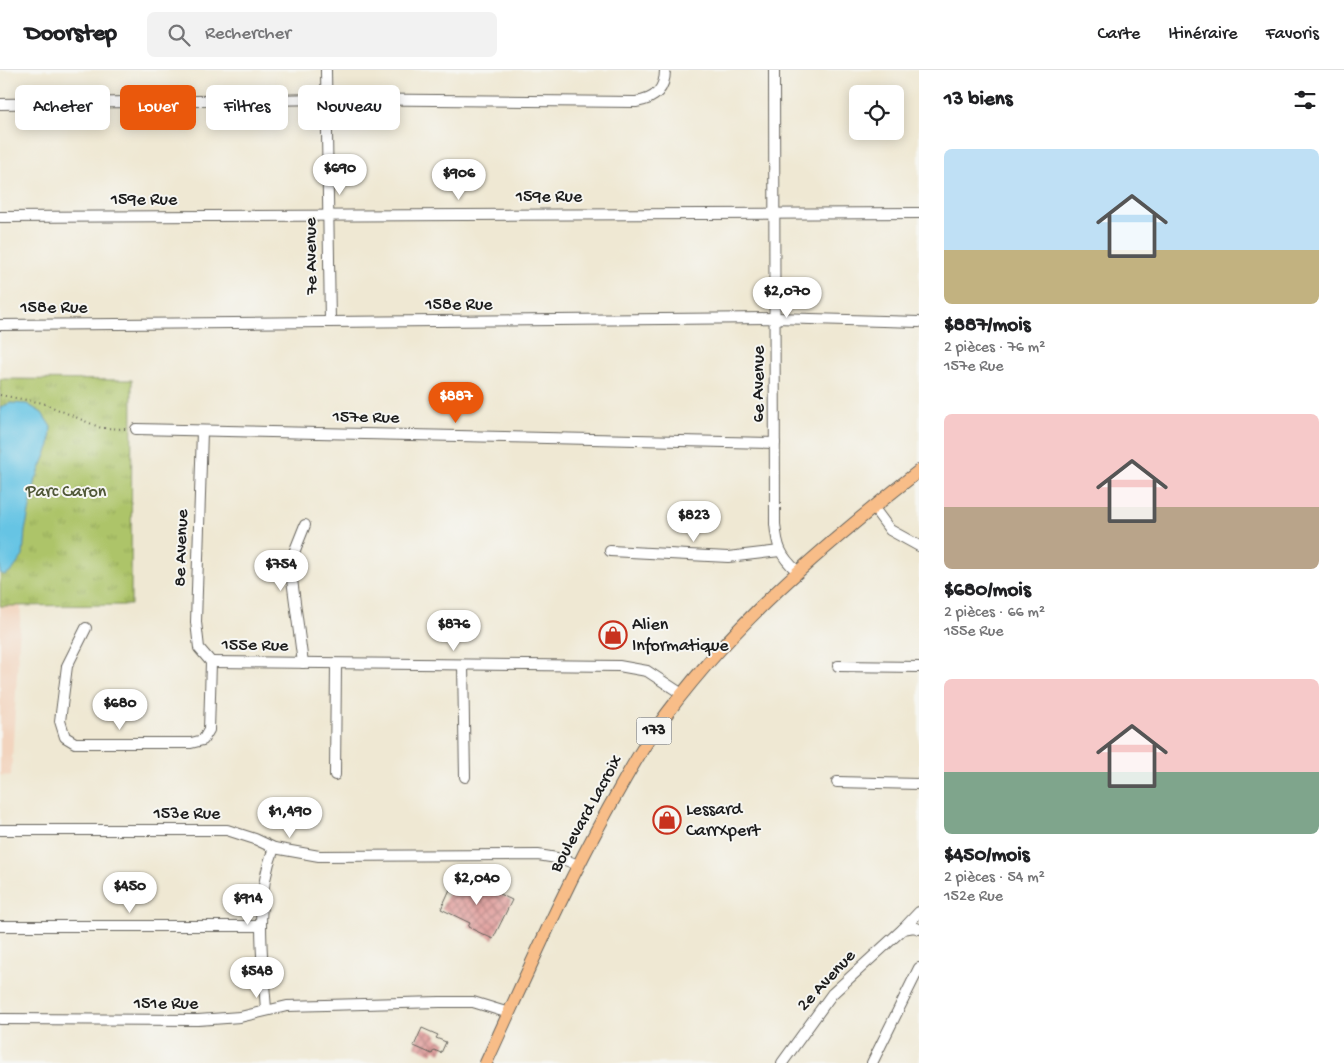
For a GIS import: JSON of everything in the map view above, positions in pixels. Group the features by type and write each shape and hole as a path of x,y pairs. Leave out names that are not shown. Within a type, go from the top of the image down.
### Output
{"main road":[{"name":"Boulevard Lacroix","path":"486,1063 578,865 630,770 682,694 731,635 797,571 919,471"}],"street":[{"name":"7e Avenue","path":"326,70 327,85"},
{"path":"400,100 636,102 653,98 659,92 665,79 665,70"},
{"name":"6e Avenue","path":"774,70 775,524 780,551 785,560 797,571"},
{"path":"0,104 298,99"},
{"name":"7e Avenue","path":"327,130 330,322"},
{"name":"159e Rue","path":"0,217 774,212 919,213"},
{"name":"158e Rue","path":"0,325 775,318 919,322"},
{"name":"157e Rue","path":"136,429 775,443"},
{"name":"8e Avenue","path":"202,431 196,622 199,648 211,662"},
{"path":"873,507 890,530 919,546"},
{"name":"155e Rue","path":"303,663 291,572 295,550 305,525"},
{"path":"610,551 728,557 780,551"},
{"name":"155e Rue","path":"86,628 67,666 60,722 65,736 75,743 191,743 203,740 209,730 211,662 619,666 637,668 656,676 682,694"},
{"path":"335,775 336,664"},
{"path":"463,664 465,777"},
{"path":"838,666 919,667"},
{"path":"837,782 919,784"},
{"name":"153e Rue","path":"0,830 227,830 256,839 274,848 337,858 538,855 563,859 578,865"},
{"path":"266,1009 260,926 267,866 274,848"},
{"name":"2e Avenue","path":"782,1063 832,994 904,929 919,912"},
{"path":"0,926 260,926"},
{"path":"904,929 914,927 919,929"},
{"path":"872,1063 919,968"},
{"name":"151e Rue","path":"0,1019 198,1020 240,1017 266,1009 287,1006 440,1002 473,1002 509,1013"}],"path":[{"path":"0,395 43,403 101,428 136,429"}],"shaded area":[{"path":"0,606 21,606 11,776 0,775"}],"green space":[{"name":"Parc Caron","path":"0,379 132,380 131,605 0,606"}],"water":[{"path":"11,403 27,404 42,413 51,427 50,445 36,479 25,531 23,556 12,571 4,575 0,573 0,407"}],"building":[{"path":"457,874 512,900 493,939 468,927 470,923 441,909"},
{"path":"422,1028 438,1035 436,1038 446,1042 441,1053 434,1050 432,1054 414,1046"}],"place":[{"name":"Alien Informatique","path":"613,635"},
{"name":"Lessard CarrXpert","path":"667,820"}]}
